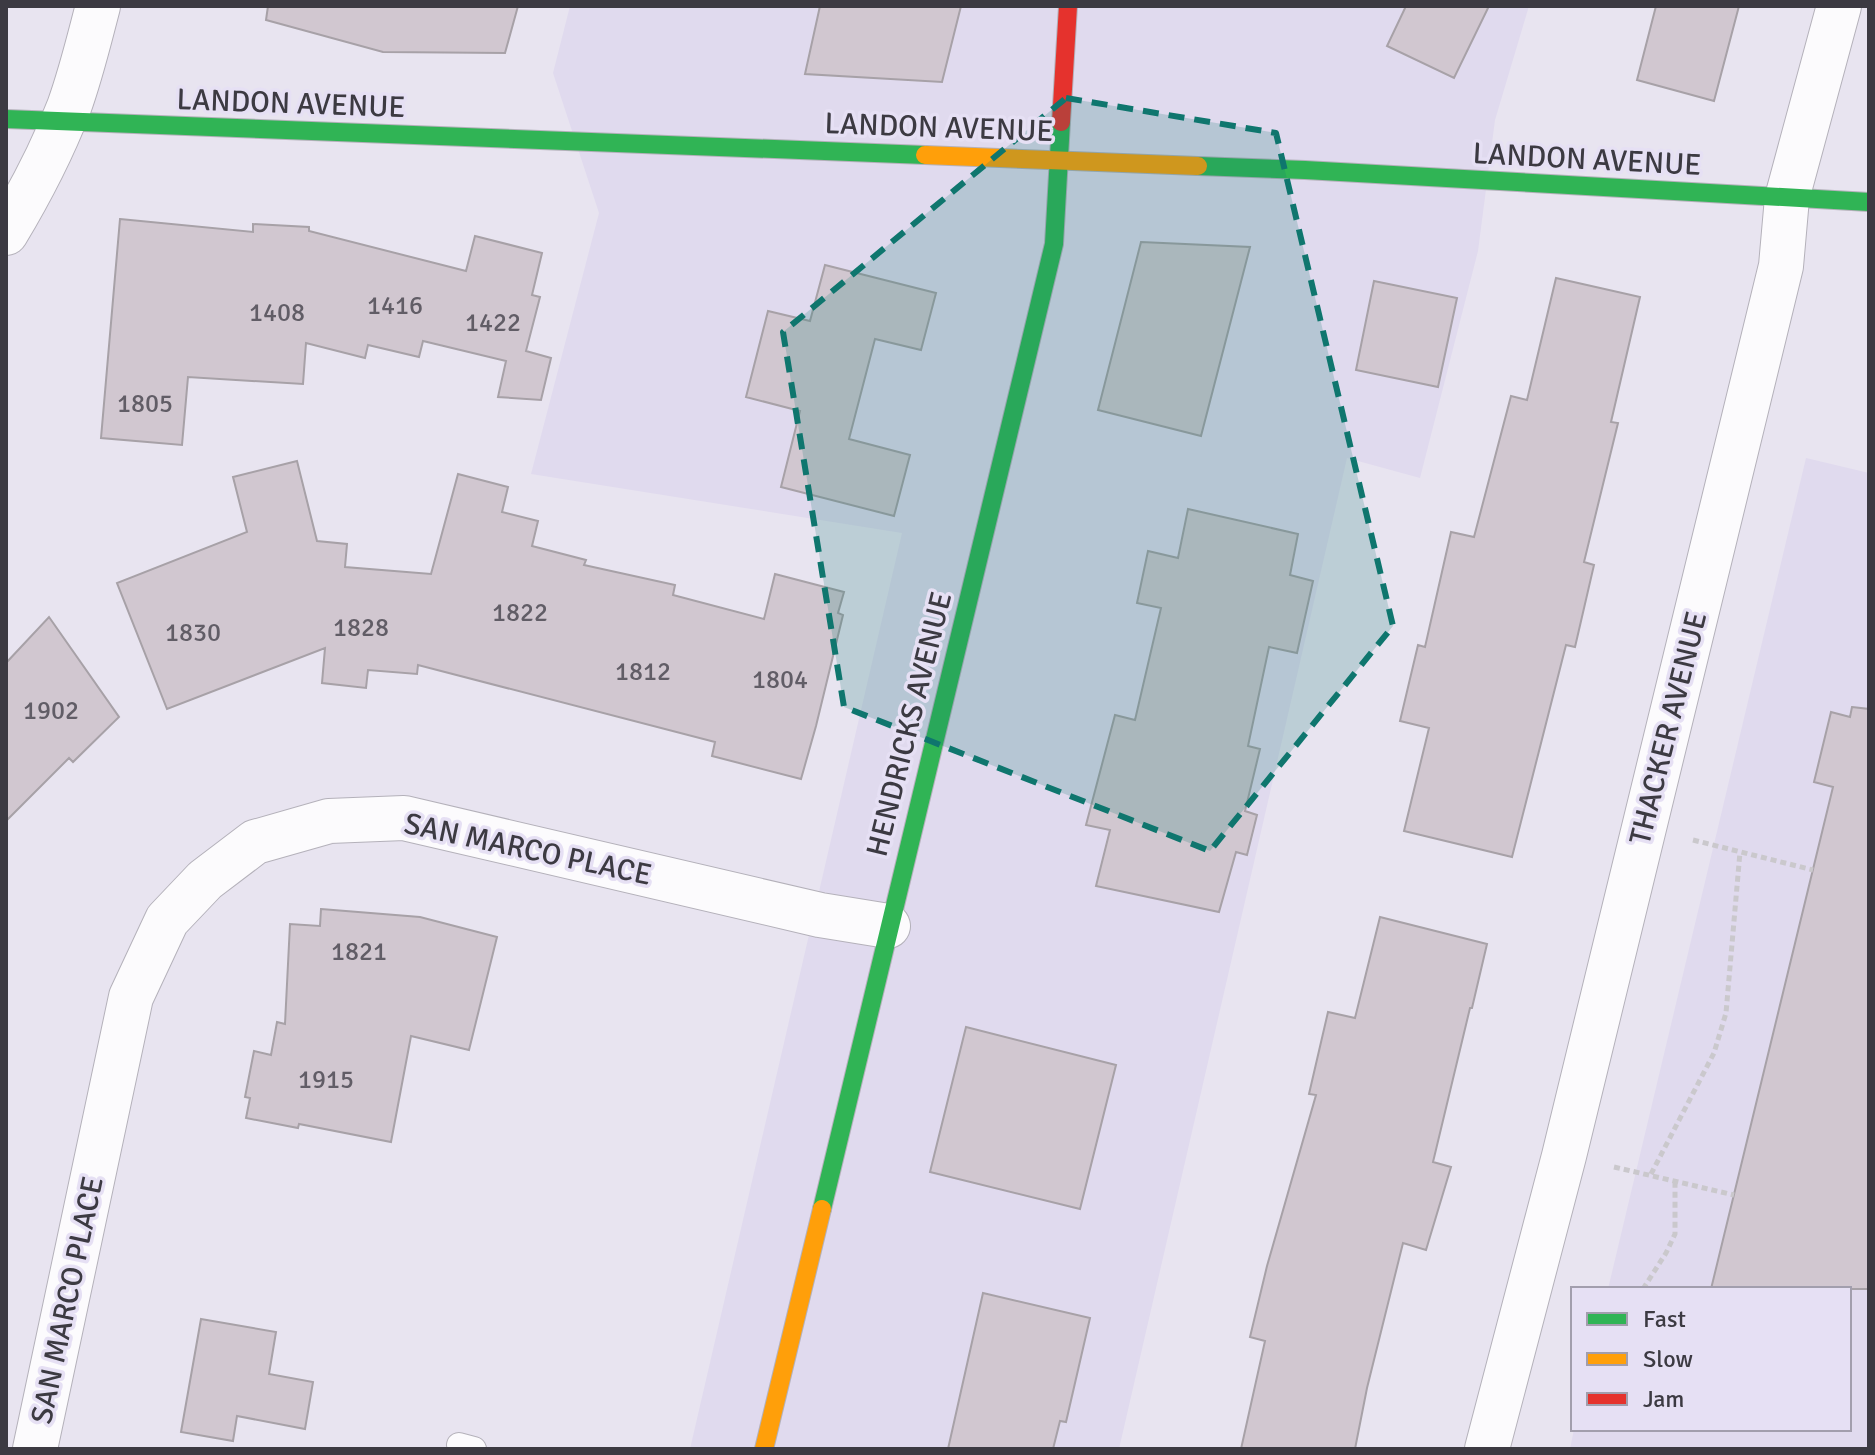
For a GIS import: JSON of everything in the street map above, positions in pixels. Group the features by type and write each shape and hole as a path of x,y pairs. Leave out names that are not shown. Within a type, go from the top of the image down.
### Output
{"street":[{"path":"6,233 63,122 98,6"},
{"name":"HENDRICKS AVENUE","path":"764,1449 1054,244 1068,6"},
{"name":"THACKER AVENUE","path":"1487,1449 1564,1156 1645,826 1781,266 1787,198 1839,6"},
{"name":"LANDON AVENUE","path":"6,119 1305,170 1869,202"},
{"name":"SAN MARCO PLACE","path":"35,1449 131,997 167,920 205,880 255,842 329,821 404,818 820,915 888,926"}],"path":[{"path":"1645,826 1813,870"},
{"path":"1651,1174 1714,1053 1726,1013 1740,852"},
{"path":"1564,1156 1734,1195"},
{"path":"1644,1287 1675,1234 1675,1180"}],"highlighted area":[{"path":"1066,98 1276,133 1393,626 1210,851 844,707 783,332"}],"shaded area":[{"path":"570,6 1529,6 1495,120 1478,251 1420,478 1347,458 1119,1449 690,1449 902,533 531,474 599,213 553,73"},
{"path":"1806,458 1869,473 1869,1449 1570,1449 1574,1431 1851,1431 1851,1287 1608,1287"}],"building":[{"path":"268,6 518,6 505,53 383,52 266,20"},
{"path":"820,6 961,6 942,82 805,74"},
{"path":"1406,6 1489,6 1454,78 1387,46"},
{"path":"1656,6 1739,6 1714,101 1637,80"},
{"path":"120,219 253,232 253,224 309,227 309,231 466,271 475,236 542,253 532,295 540,297 526,351 551,358 541,400 498,397 506,361 423,341 419,357 368,345 365,358 306,343 303,384 188,377 182,445 101,438"},
{"path":"1141,242 1250,247 1201,436 1098,410"},
{"path":"825,265 936,293 921,350 875,339 849,439 910,455 894,516 781,487 800,411 746,397 768,311 810,321"},
{"path":"1556,278 1640,297 1611,422 1618,423 1584,562 1594,565 1575,647 1566,645 1512,857 1404,831 1429,728 1400,721 1418,645 1425,647 1451,532 1474,537 1511,396 1527,400"},
{"path":"1374,281 1457,298 1438,387 1356,370"},
{"path":"297,461 317,541 347,544 345,567 431,574 458,474 508,487 502,512 538,521 532,546 586,560 584,565 675,585 673,595 764,619 775,574 844,592 838,613 843,615 801,779 712,756 715,742 418,665 417,674 368,670 366,688 322,683 325,648 167,709 117,583 247,532 233,477"},
{"path":"1188,509 1298,534 1290,575 1313,581 1297,653 1269,647 1248,746 1260,749 1245,811 1257,815 1247,855 1236,852 1219,912 1096,886 1110,830 1086,825 1115,715 1135,720 1161,608 1137,603 1148,551 1178,558"},
{"path":"49,617 119,717 73,762 69,758 6,821 6,663"},
{"path":"1852,707 1869,709 1869,1289 1711,1287 1833,787 1814,782 1831,712 1850,717"},
{"path":"321,909 420,917 497,937 469,1050 411,1036 391,1142 299,1124 298,1128 246,1118 250,1098 245,1097 254,1051 271,1055 277,1022 285,1024 290,924 320,926"},
{"path":"1380,917 1487,944 1433,1162 1451,1167 1426,1250 1403,1243 1355,1449 1241,1449 1265,1341 1250,1337 1316,1095 1309,1094 1328,1012 1355,1018"},
{"path":"966,1027 1116,1065 1080,1209 930,1172"},
{"path":"983,1293 1090,1318 1066,1422 1060,1421 1053,1449 948,1449"},
{"path":"201,1319 276,1332 269,1374 313,1382 305,1429 237,1416 233,1441 181,1432"}],"traffic: fast":[{"path":"6,119 925,155"},
{"path":"822,1209 1054,244 1061,122"},
{"path":"1198,166 1869,202"}],"traffic: slow":[{"path":"925,155 1198,166"},
{"path":"764,1449 822,1209"}],"traffic: jam":[{"path":"1061,122 1068,6"}]}
